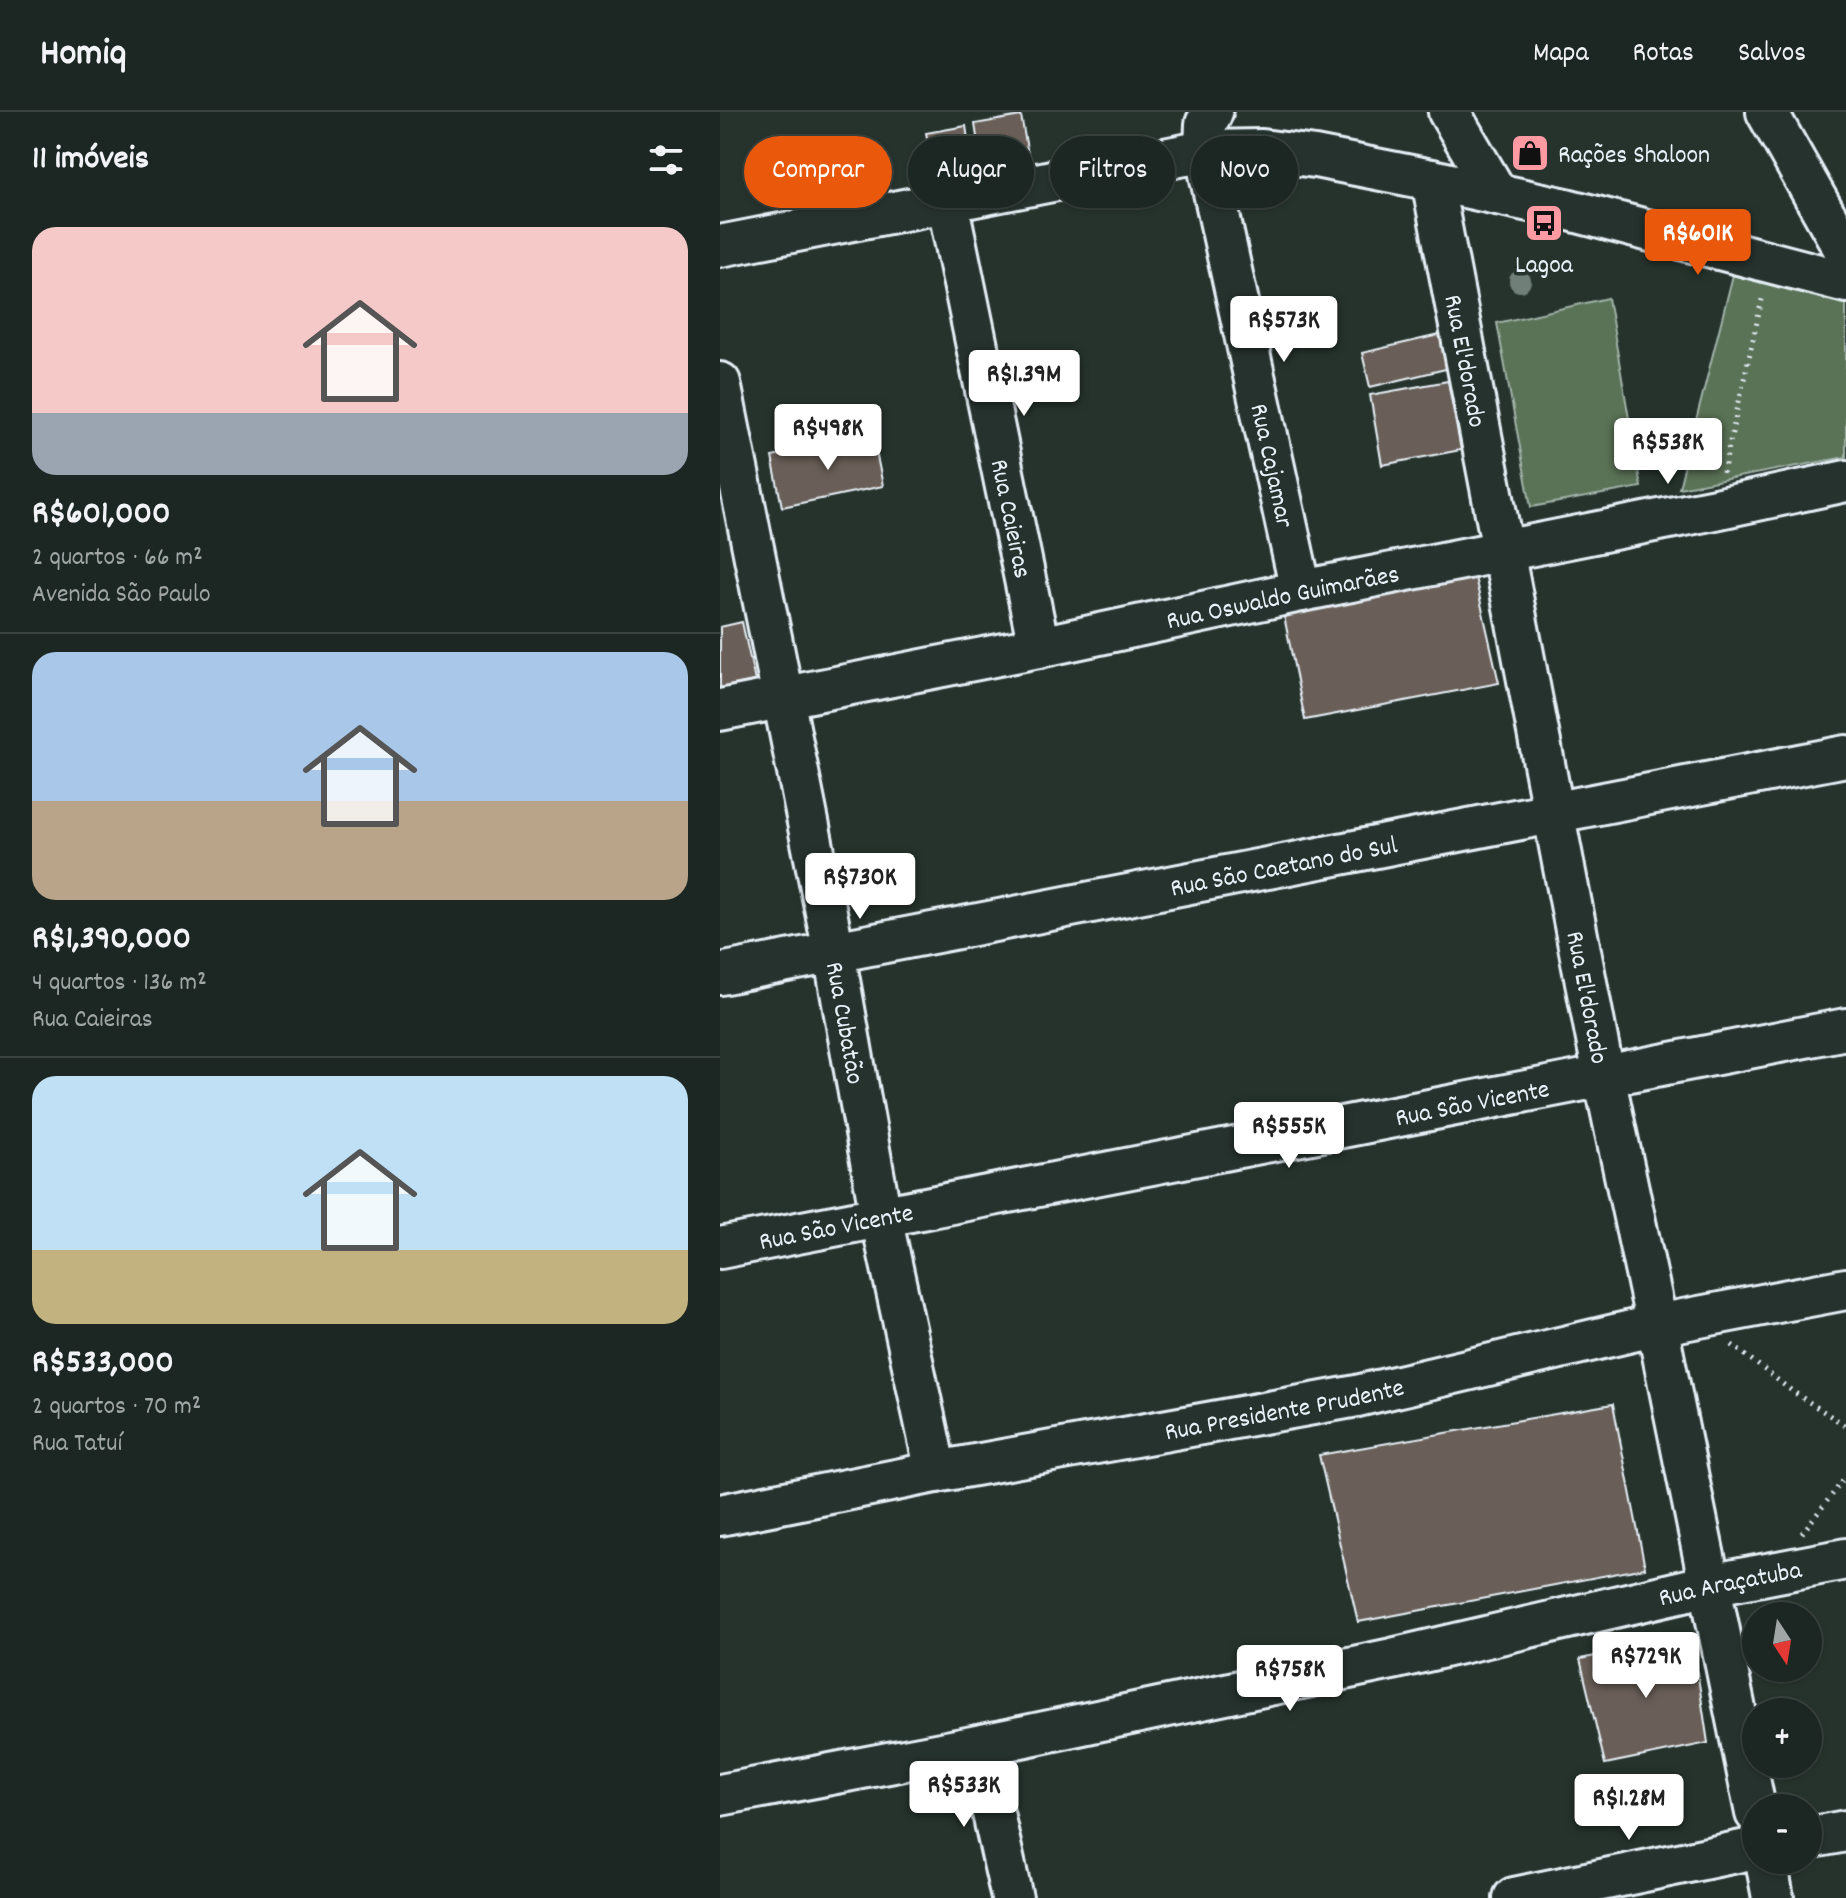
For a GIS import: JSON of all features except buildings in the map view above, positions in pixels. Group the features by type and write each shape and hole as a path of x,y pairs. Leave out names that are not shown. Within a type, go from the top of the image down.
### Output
{"street":[{"path":"1206,136 1206,124 1212,112"},
{"path":"1449,112 1497,194"},
{"path":"1767,112 1846,252"},
{"path":"1034,184 1191,154"},
{"path":"1298,155 1566,209 1846,282"},
{"name":"Rua El'dorado","path":"1432,180 1604,1076 1752,1794"},
{"path":"720,246 912,208"},
{"name":"Rua Caieiras","path":"948,208 1039,647"},
{"name":"Rua Cajamar","path":"1217,208 1301,591"},
{"name":"Rua Cubatão","path":"720,383 834,952 881,1217 936,1472"},
{"name":"Rua Oswaldo Guimarães","path":"720,710 1846,481"},
{"name":"Rua São Caetano do Sul","path":"720,974 1846,756"},
{"name":"Rua São Vicente","path":"720,1248 1846,1029"},
{"name":"Rua Presidente Prudente","path":"720,1515 936,1472 1357,1396 1657,1325 1846,1289"},
{"name":"Rua Araçatuba","path":"720,1795 978,1746 1392,1659 1709,1585 1846,1559"},
{"path":"978,1746 1012,1898"},
{"path":"1822,1835 1846,1831"},
{"path":"1514,1898 1742,1851"},
{"path":"1769,1874 1773,1898"}],"path":[{"path":"1715,509 1771,263"},
{"path":"1696,1317 1792,1391 1846,1426"},
{"path":"1771,1573 1846,1477"}],"green space":[{"path":"1733,275 1846,303 1846,457 1679,488"},
{"path":"1608,298 1641,487 1531,507 1497,323"}],"place":[{"name":"Rações Shaloon","path":"1530,153"},
{"name":"Lagoa","path":"1544,223"}]}
